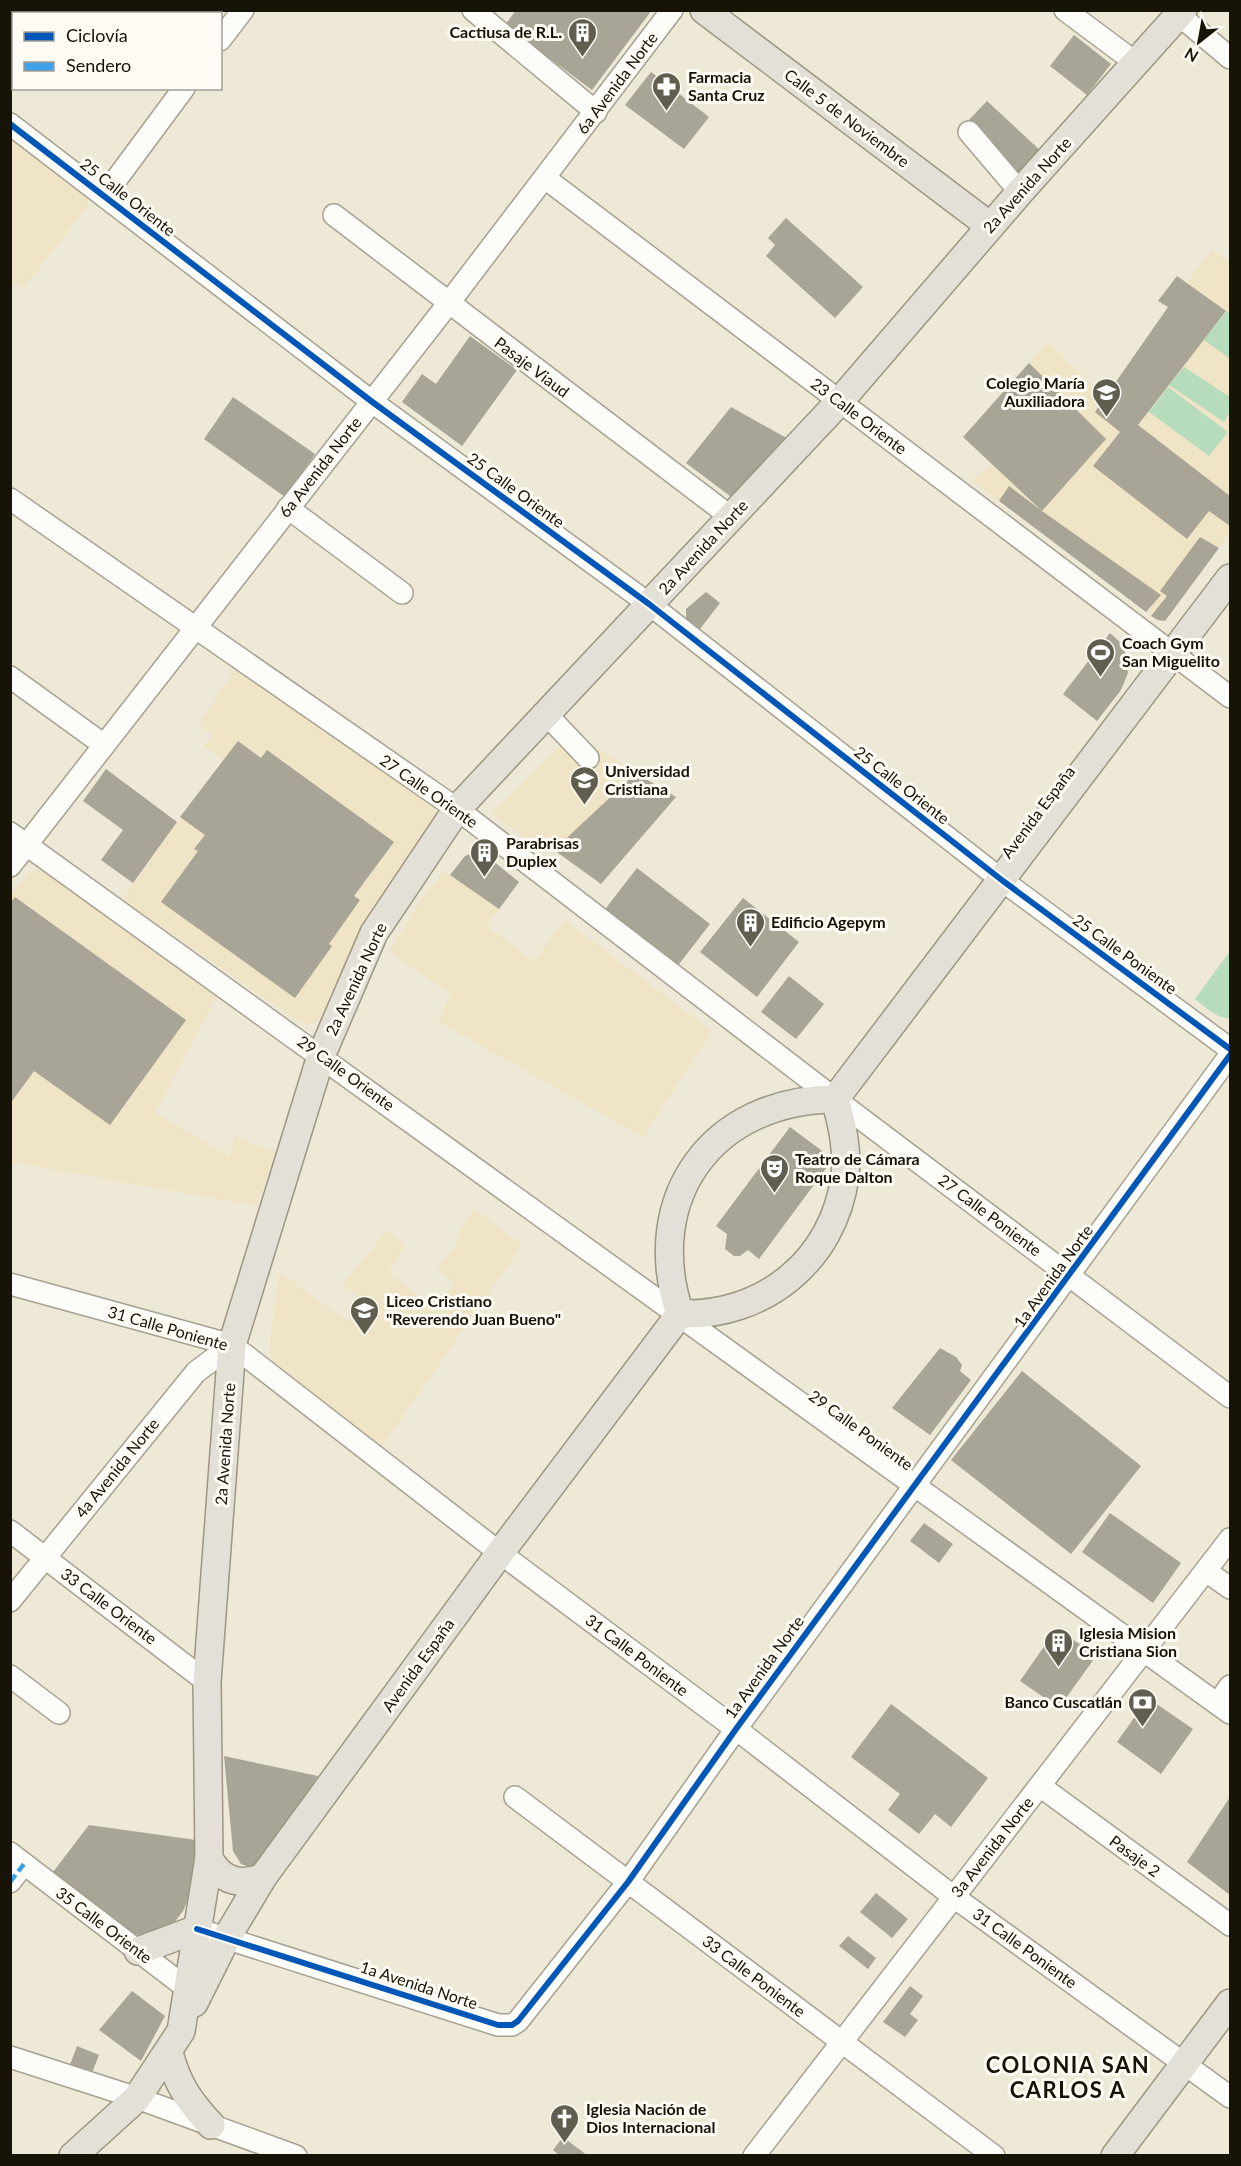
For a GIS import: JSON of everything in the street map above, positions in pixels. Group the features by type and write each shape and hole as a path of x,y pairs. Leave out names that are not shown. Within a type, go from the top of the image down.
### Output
{"main road":[{"name":"Calle 5 de Noviembre","path":"704,10 990,226"},
{"name":"2a Avenida Norte","path":"193,1993 197,1929 208,1858 207,1682 232,1345 321,1056 374,933 457,809 840,401 990,226 1181,13"},
{"name":"Avenida España","path":"835,1099 1003,881 1230,578"},
{"path":"835,1099 845,1150 845,1174 841,1198 822,1242 807,1262 771,1293 726,1311 702,1315 680,1314 673,1291 669,1242 672,1218 691,1173 722,1136 756,1114 787,1103 835,1099"},
{"name":"Avenida España","path":"175,2042 193,1993 263,1877 500,1553 680,1314"},
{"path":"208,1858 214,1868 231,1881 242,1883 263,1877"},
{"path":"138,1951 197,1929"},
{"path":"1115,2156 1230,2002"},
{"path":"73,2156 137,2098 175,2042"},
{"path":"175,2042 177,2081 189,2102 211,2125"}],"street":[{"path":"222,37 243,10"},
{"path":"473,10 596,112"},
{"name":"6a Avenida Norte","path":"10,866 19,839 104,746 448,304 672,10"},
{"path":"1065,10 1136,63"},
{"path":"1181,13 1230,58"},
{"path":"104,196 183,90"},
{"name":"25 Calle Oriente","path":"10,124 371,401 649,604 1003,881"},
{"path":"969,132 1020,192"},
{"name":"23 Calle Oriente","path":"545,178 1230,698"},
{"name":"Pasaje Viaud","path":"334,215 448,304 731,517"},
{"name":"27 Calle Oriente","path":"10,499 194,629 457,809 835,1099"},
{"path":"288,508 402,593"},
{"path":"10,677 104,746"},
{"path":"546,714 588,758"},
{"name":"29 Calle Oriente","path":"19,839 680,1314"},
{"name":"25 Calle Poniente","path":"1003,881 1230,1049"},
{"name":"1a Avenida Norte","path":"197,1929 498,2025 512,2025 522,2017 628,1882 736,1729 1230,1055"},
{"name":"27 Calle Poniente","path":"835,1099 1230,1397"},
{"name":"31 Calle Poniente","path":"10,1284 232,1345 500,1553 736,1729 954,1897 1230,2097"},
{"name":"29 Calle Poniente","path":"680,1314 914,1486 1224,1708"},
{"name":"4a Avenida Norte","path":"10,1601 196,1372 232,1345"},
{"name":"33 Calle Oriente","path":"10,1531 207,1682"},
{"name":"3a Avenida Norte","path":"754,2156 1230,1539"},
{"path":"1206,1571 1230,1588"},
{"path":"10,1676 59,1713"},
{"path":"1224,1708 1230,1686"},
{"name":"Pasaje 2","path":"1040,1786 1230,1925"},
{"name":"33 Calle Poniente","path":"514,1797 994,2156"},
{"path":"10,1882 17,1859"},
{"name":"35 Calle Oriente","path":"17,1859 193,1993"},
{"path":"10,2057 137,2098 296,2156"}],"shaded area":[{"path":"10,133 80,185 89,204 24,287 11,280"},
{"name":"Colegio María Auxiliadora","path":"1212,249 1230,263 1230,532 1165,621 1158,620 971,480 992,464 963,437 1048,342 1105,397 1168,308 1158,301 1177,276 1187,283"},
{"path":"237,666 444,811 319,1020 309,1024 296,1020 122,899 223,760 204,746 212,736 199,724"},
{"name":"Universidad Cristiana","path":"573,733 676,797 601,884 554,850 548,854 491,814"},
{"path":"44,871 216,997 155,1113 229,1156 234,1136 275,1152 257,1206 11,1162 10,895 30,872"},
{"path":"444,871 499,909 487,926 534,961 565,920 712,1031 643,1137 438,1021 451,994 389,952 421,900"},
{"name":"Liceo Cristiano \"Reverendo Juan Bueno\"","path":"474,1209 522,1245 382,1446 273,1362 269,1348 279,1272 348,1322 365,1302 343,1284 387,1231 405,1244 388,1273 437,1308 454,1282 437,1270 459,1240 456,1237"}],"green space":[{"path":"1227,311 1230,314 1230,359 1204,340"},
{"path":"1184,367 1230,397 1230,412 1224,422 1169,385"},
{"path":"1168,387 1228,432 1209,456 1149,412"},
{"path":"1230,951 1230,1018 1225,1018 1216,1015 1195,999"}],"building":[{"name":"Cactiusa de R.L.","path":"516,10 652,10 592,90 505,25"},
{"path":"1074,35 1111,64 1087,95 1050,66"},
{"name":"Farmacia Santa Cruz","path":"651,72 709,117 684,149 625,105"},
{"path":"987,101 1042,152 1018,178 967,122"},
{"path":"786,218 863,287 835,318 766,256 775,245 768,238"},
{"path":"1177,276 1226,311 1138,425 1230,496 1230,526 1209,511 1187,539 1093,466 1120,432 1095,412 1168,307 1158,301"},
{"path":"470,336 517,370 462,446 402,402 422,374 436,384"},
{"path":"1029,363 1106,439 1042,511 963,437"},
{"path":"233,397 315,454 285,497 204,439"},
{"path":"731,407 790,440 738,502 686,463"},
{"path":"1009,486 1161,595 1146,612 999,501"},
{"path":"1200,537 1219,548 1165,621 1158,620 1151,616 1167,596 1160,591"},
{"path":"706,592 720,603 700,629 686,619 686,609"},
{"name":"Coach Gym San Miguelito","path":"1110,633 1120,642 1125,651 1128,673 1121,690 1097,721 1063,694"},
{"path":"238,741 261,758 267,750 394,842 354,896 360,900 329,944 332,946 295,998 161,902 198,851 194,849 205,835 180,817"},
{"path":"106,769 177,822 133,883 101,860 123,830 83,801"},
{"path":"636,773 676,797 601,884 554,850"},
{"name":"Parabrisas Duplex","path":"472,853 487,856 519,882 499,909 450,875 465,856"},
{"path":"637,868 710,924 676,968 603,912"},
{"path":"15,897 186,1020 110,1125 34,1071 10,1104 10,903"},
{"name":"Edificio Agepym","path":"743,898 799,942 757,997 700,952"},
{"path":"789,976 824,1004 796,1039 761,1012"},
{"name":"Teatro de Cámara Roque Dalton","path":"790,1127 833,1159 759,1259 748,1250 740,1256 734,1256 725,1249 727,1234 716,1226"},
{"path":"940,1348 956,1357 962,1365 960,1371 971,1380 930,1435 892,1408"},
{"path":"1022,1371 1141,1466 1071,1554 951,1460"},
{"path":"1110,1513 1181,1563 1153,1603 1082,1552"},
{"path":"924,1523 953,1544 939,1563 910,1541"},
{"name":"Iglesia Mision Cristiana Sion","path":"1057,1628 1096,1656 1059,1708 1020,1681"},
{"path":"1148,1698 1193,1729 1161,1774 1117,1742"},
{"path":"891,1704 988,1778 951,1827 935,1814 919,1834 888,1810 900,1794 851,1757"},
{"path":"224,1756 318,1776 264,1860 257,1865 249,1867 241,1864 233,1851"},
{"path":"1230,1797 1230,1895 1187,1862"},
{"path":"89,1825 203,1841 193,1889 183,1911 170,1928 154,1936 130,1934 50,1876"},
{"path":"876,1893 908,1919 892,1938 860,1912"},
{"path":"848,1936 876,1958 868,1969 839,1946"},
{"path":"910,1986 923,1996 910,2014 918,2020 905,2037 883,2022"},
{"path":"132,1991 165,2016 141,2061 99,2030"},
{"path":"77,2046 99,2055 90,2078 68,2070"},
{"name":"Iglesia Nación de Dios Internacional","path":"563,2137 588,2156 560,2156 553,2150"}],"marked path":[{"path":"10,1882 24,1864"}],"cycle path":[{"path":"10,124 371,401 649,604 1003,881 1230,1049"},
{"path":"197,1929 498,2025 512,2025 518,2021 628,1882 736,1729 1230,1055"}],"place":[{"name":"Cactiusa de R.L.","path":"583,58"},
{"name":"Farmacia Santa Cruz","path":"667,112"},
{"name":"Colegio María Auxiliadora","path":"1106,418"},
{"name":"Coach Gym San Miguelito","path":"1101,678"},
{"name":"Universidad Cristiana","path":"584,806"},
{"name":"Parabrisas Duplex","path":"485,878"},
{"name":"Edificio Agepym","path":"750,948"},
{"name":"Teatro de Cámara Roque Dalton","path":"774,1194"},
{"name":"Liceo Cristiano \"Reverendo Juan Bueno\"","path":"365,1336"},
{"name":"Iglesia Mision Cristiana Sion","path":"1058,1668"},
{"name":"Banco Cuscatlán","path":"1143,1728"},
{"name":"Iglesia Nación de Dios Internacional","path":"565,2144"}],"district":[{"name":"COLONIA SAN CARLOS A","path":"1068,2078"}]}
